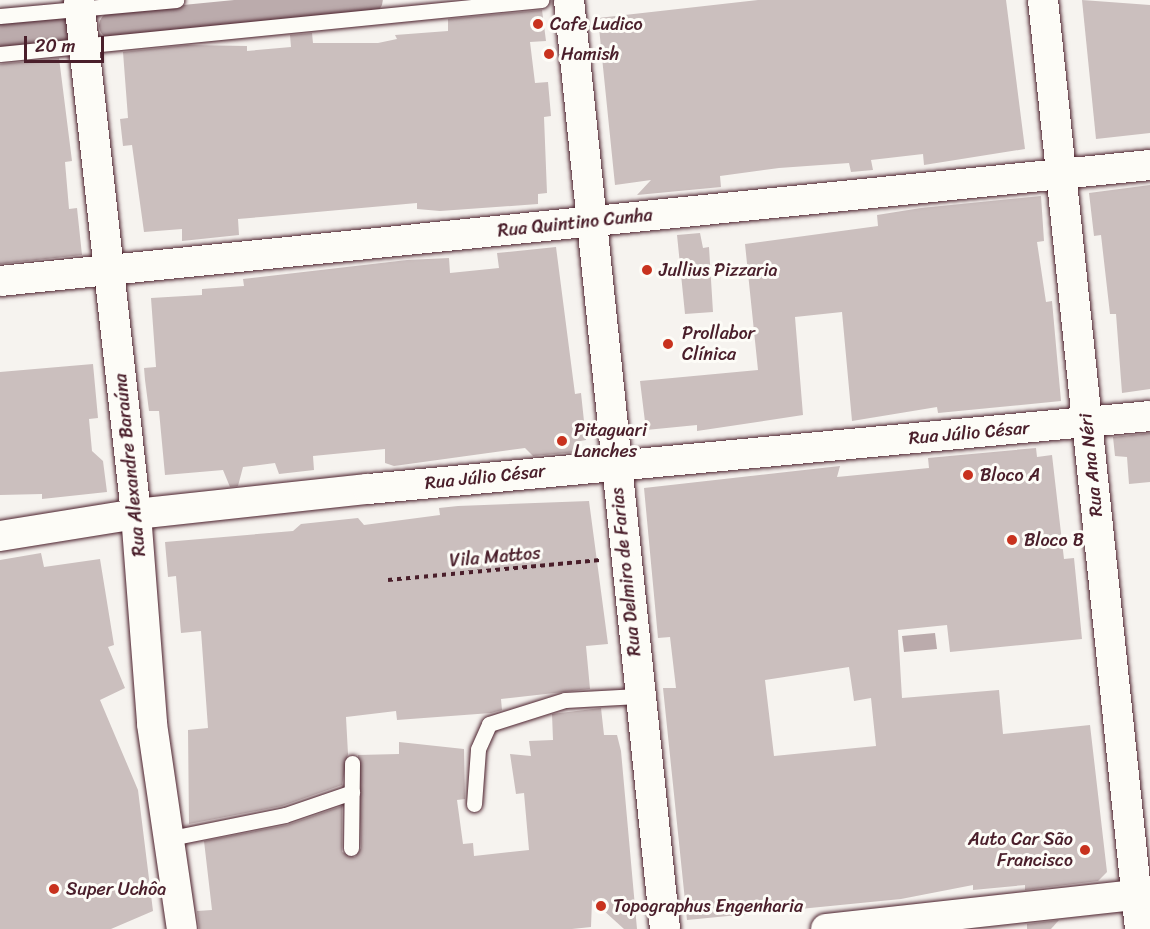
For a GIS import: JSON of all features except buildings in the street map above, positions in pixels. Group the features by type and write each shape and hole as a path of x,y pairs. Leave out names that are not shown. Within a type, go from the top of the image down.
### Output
{"street":[{"name":"Rua Delmiro de Farias","path":"569,0 589,222 616,464 638,696 665,929"},
{"name":"Rua Ana Néri","path":"1043,0 1086,423 1143,894 1140,929"},
{"name":"Rua Alexandre Baraúna","path":"79,6 136,514 166,839 182,929"},
{"name":"Rua Quintino Cunha","path":"0,281 1150,165"},
{"name":"Rua Júlio César","path":"0,536 136,514 616,464 1150,416"},
{"path":"826,929 1143,894"}],"lane":[{"path":"0,16 79,6 176,0"},
{"path":"0,54 541,0"},
{"path":"474,804 478,749 489,723 565,700 638,696"},
{"path":"351,848 352,763"},
{"path":"166,839 285,815 352,792"}],"path":[{"name":"Vila Mattos","path":"388,580 603,560"}],"shaded area":[{"path":"935,633 937,649 904,652 902,636"}],"waterway":[{"path":"112,25 369,0"},
{"path":"0,36 59,30"}],"place":[{"name":"Cafe Ludico","path":"538,24"},
{"name":"Hamish","path":"549,54"},
{"name":"Jullius Pizzaria","path":"647,270"},
{"name":"Prollabor Clínica","path":"668,344"},
{"name":"Pitaguari Lanches","path":"562,441"},
{"name":"Bloco A","path":"968,475"},
{"name":"Bloco B","path":"1012,540"},
{"name":"Auto Car São Francisco","path":"1085,850"},
{"name":"Super Uchôa","path":"54,889"},
{"name":"Topographus Engenharia","path":"601,906"}]}
